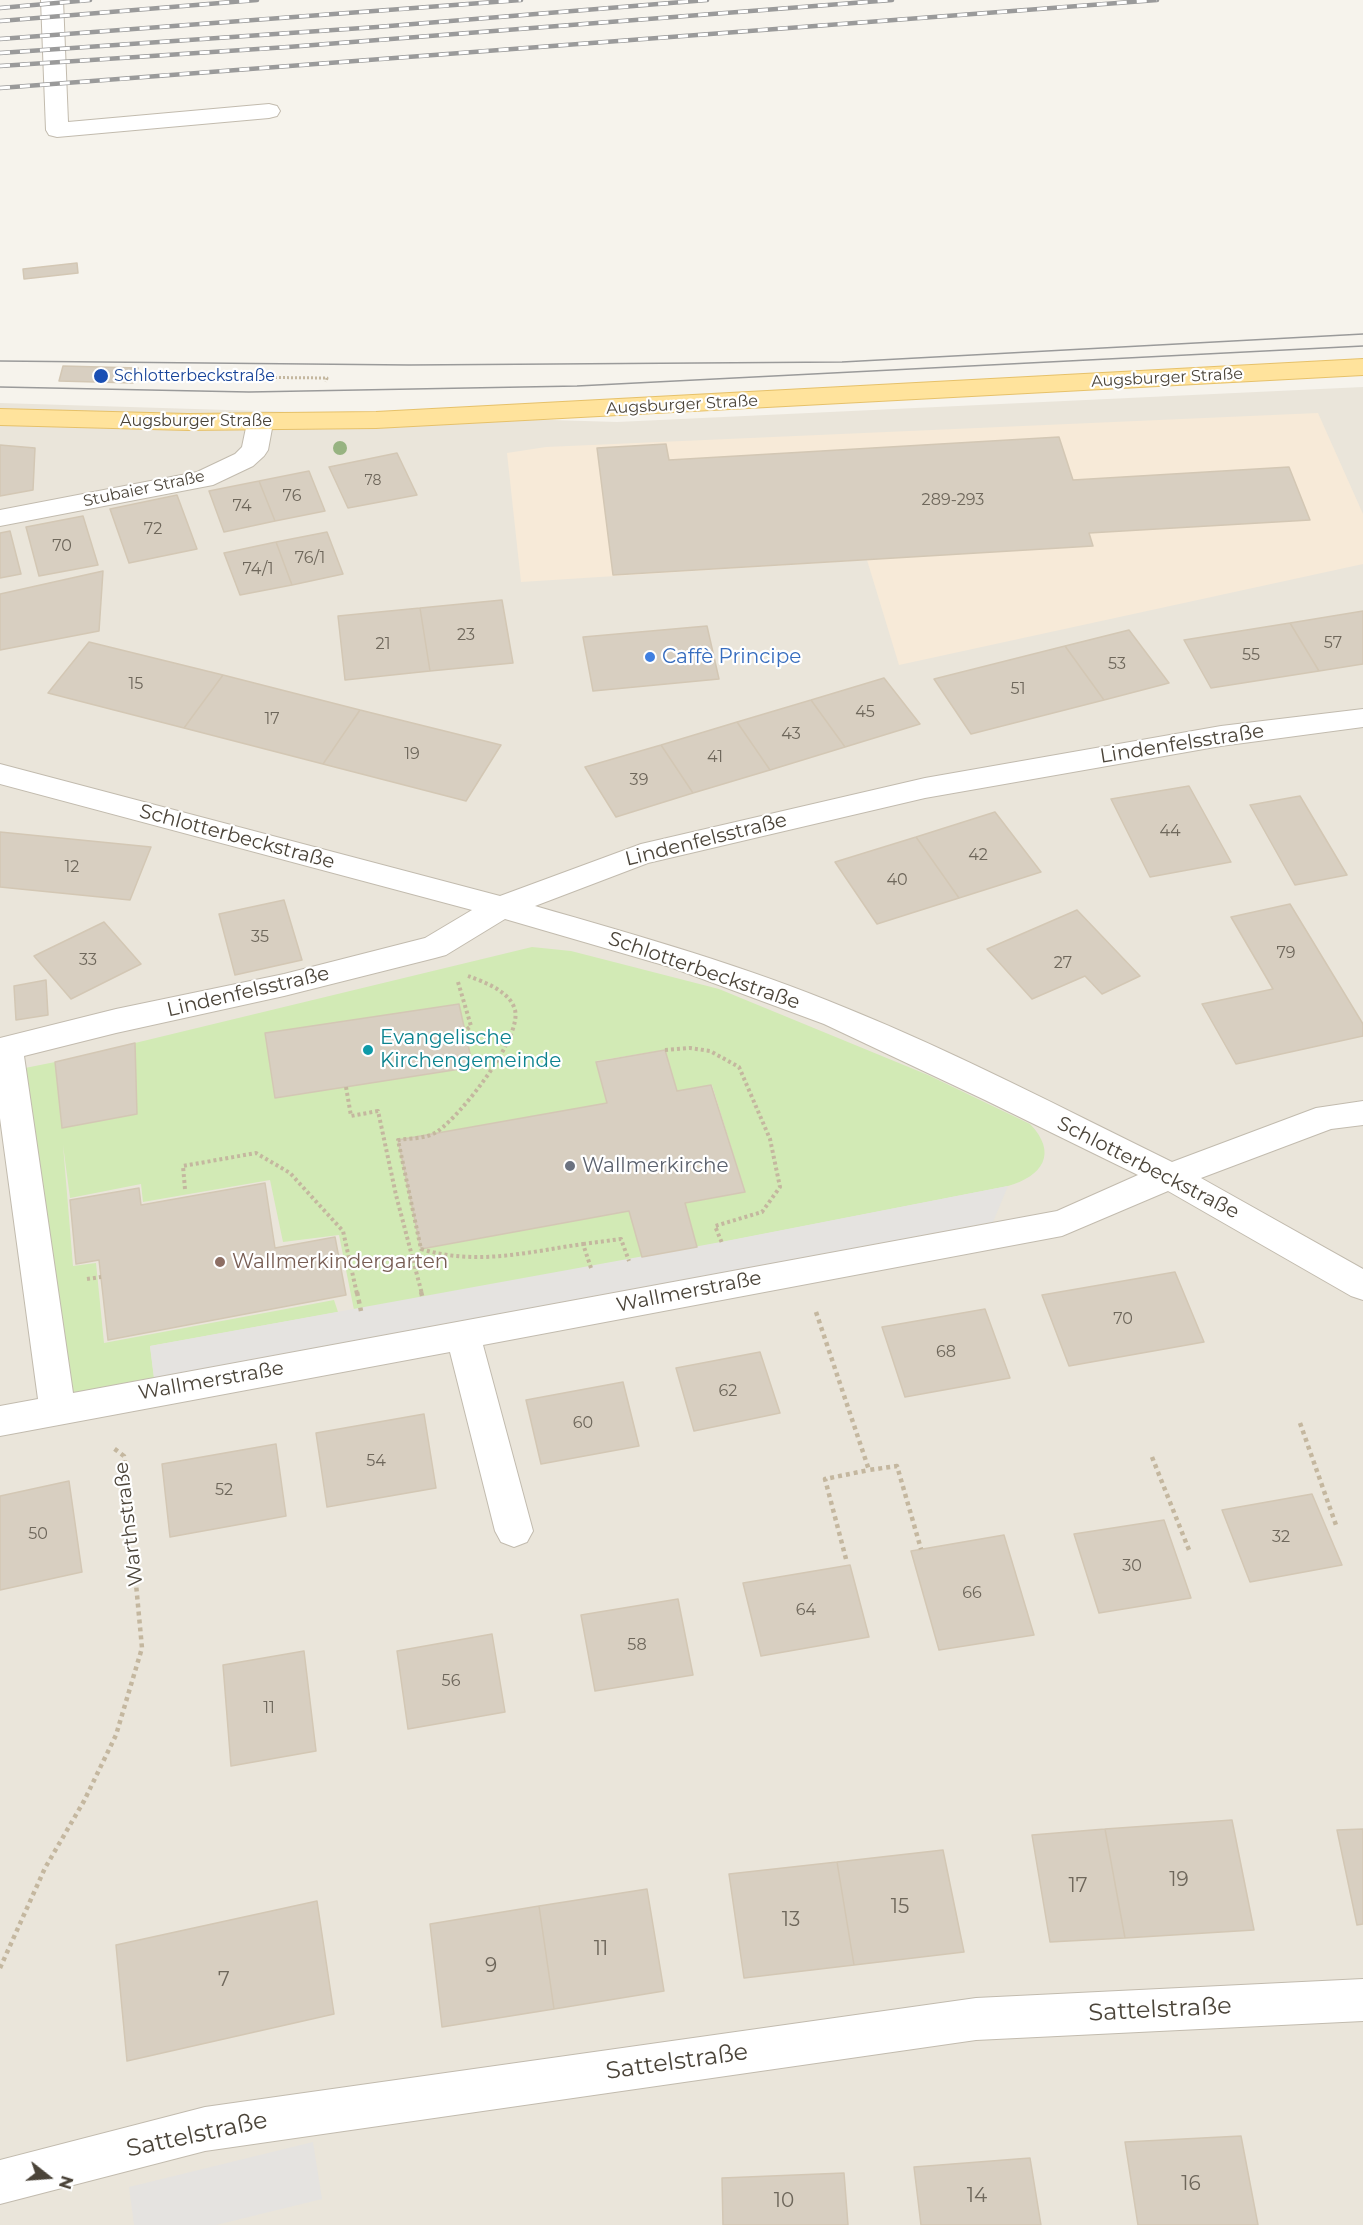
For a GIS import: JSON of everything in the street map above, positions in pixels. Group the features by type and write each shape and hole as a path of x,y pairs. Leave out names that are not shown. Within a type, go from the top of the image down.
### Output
{"main road":[{"name":"Augsburger Straße","path":"0,417 260,423 515,414 1363,367"}],"street":[{"path":"52,0 57,130 269,111"},
{"name":"Stubaier Straße","path":"0,518 204,479 244,460 255,450 260,423"},
{"name":"Lindenfelsstraße","path":"4,1049 116,1021 284,985 445,958 501,908 641,854 925,788 1221,736 1363,718"},
{"name":"Schlotterbeckstraße","path":"0,774 501,908 680,959 835,1016 997,1091 1170,1176 1363,1286"},
{"path":"4,1049 57,1409"},
{"name":"Wallmerstraße","path":"0,1421 1062,1223 1170,1176 1328,1117 1363,1113"},
{"path":"448,1338 514,1531"},
{"name":"Sattelstraße","path":"0,2182 205,2129 976,2019 1363,2000"}],"path":[{"path":"445,958 471,1026 465,1031"},
{"path":"445,958 508,996 516,1012 512,1032 476,1093 436,1133 398,1140 421,1249 439,1256 474,1260 583,1244 605,1308"},
{"path":"665,1050 690,1048 710,1051 739,1067 770,1138 780,1187 762,1212 716,1226 734,1284"},
{"path":"346,1087 351,1116 378,1111 396,1195 448,1338"},
{"path":"185,1189 183,1166 256,1153 290,1173 343,1231 372,1352"},
{"path":"802,1271 869,1470"},
{"name":"Warthstraße","path":"0,1968 45,1868 84,1801 116,1735 142,1648 124,1456 57,1409"},
{"path":"1300,1423 1337,1528"},
{"path":"1152,1456 1189,1550"},
{"path":"846,1559 825,1479 897,1466 921,1549"}],"shaded area":[{"path":"1363,387 1363,2225 0,2225 0,403 617,422"},
{"path":"1318,413 1363,514 1363,564 899,665 867,560 521,582 507,453 546,447"},
{"path":"1008,1186 993,1222 154,1378 150,1346 721,1242"},
{"path":"313,2142 322,2199 216,2225 134,2225 129,2187"}],"green space":[{"path":"532,947 571,951 719,989 928,1075 1030,1124 1039,1135 1043,1145 1045,1154 1043,1162 1030,1176 1008,1186 697,1247 685,1203 745,1192 712,1085 677,1091 664,1050 596,1061 607,1103 398,1140 421,1249 629,1211 642,1257 354,1310 339,1235 283,1242 270,1180 143,1202 141,1184 70,1198 63,1145 73,1266 96,1263 104,1343 334,1300 338,1312 150,1346 154,1378 62,1397 20,1069 55,1062 62,1128 137,1114 135,1043"}],"building":[{"path":"77,263 78,273 24,279 23,269"},
{"path":"63,366 138,368 133,383 59,381"},
{"path":"1059,437 1073,480 1289,467 1310,520 1089,533 1093,546 613,575 597,448 666,444 669,460"},
{"path":"0,445 35,448 33,490 0,496"},
{"path":"397,453 417,495 348,508 329,467"},
{"path":"309,471 325,511 275,521 259,481"},
{"path":"259,481 275,521 224,532 209,491"},
{"path":"177,495 197,549 129,563 110,509"},
{"path":"83,516 98,565 39,576 26,527"},
{"path":"10,531 21,574 0,578 0,533"},
{"path":"327,532 343,574 292,585 276,542"},
{"path":"276,542 292,585 240,595 224,553"},
{"path":"103,571 99,631 0,650 0,594"},
{"path":"502,600 513,663 430,671 420,608"},
{"path":"420,608 430,671 345,680 338,616"},
{"path":"1363,611 1363,664 1319,671 1290,623"},
{"path":"1290,623 1319,671 1211,688 1184,640"},
{"path":"707,626 719,679 593,691 583,637"},
{"path":"1129,630 1169,683 1104,700 1065,646"},
{"path":"89,642 223,675 184,728 48,693"},
{"path":"1065,646 1104,700 971,734 934,679"},
{"path":"223,675 360,710 323,764 184,728"},
{"path":"884,678 920,724 845,747 811,700"},
{"path":"811,700 845,747 770,770 737,722"},
{"path":"360,710 501,745 466,801 323,764"},
{"path":"737,722 770,770 693,793 661,745"},
{"path":"661,745 693,793 616,817 585,767"},
{"path":"1189,786 1231,862 1150,877 1111,799"},
{"path":"1300,796 1347,875 1295,885 1250,805"},
{"path":"995,812 1041,872 959,898 916,837"},
{"path":"0,832 151,847 130,900 0,887"},
{"path":"916,837 959,898 877,924 835,862"},
{"path":"284,900 302,960 235,975 219,914"},
{"path":"1290,904 1363,1024 1363,1036 1236,1064 1202,1004 1273,989 1231,917"},
{"path":"1077,910 1140,976 1102,994 1085,976 1032,999 987,949"},
{"path":"104,922 141,964 71,999 34,956"},
{"path":"46,980 48,1015 16,1020 14,986"},
{"name":"Evangelische Kirchengemeinde","path":"459,1004 473,1067 275,1098 265,1033"},
{"path":"135,1043 137,1114 62,1128 55,1062"},
{"name":"Wallmerkirche","path":"665,1050 677,1091 711,1085 745,1192 685,1203 697,1247 642,1257 629,1211 421,1249 398,1140 607,1103 596,1062"},
{"name":"Wallmerkindergarten","path":"265,1183 275,1248 335,1237 346,1295 108,1340 99,1260 76,1264 70,1200 139,1188 141,1205"},
{"path":"1175,1272 1204,1342 1069,1366 1042,1295"},
{"path":"985,1309 1010,1378 905,1397 882,1327"},
{"path":"760,1352 780,1413 694,1431 676,1368"},
{"path":"623,1382 639,1446 541,1464 526,1400"},
{"path":"424,1414 436,1488 327,1507 316,1433"},
{"path":"276,1444 286,1516 170,1537 162,1464"},
{"path":"69,1481 82,1572 0,1590 0,1496"},
{"path":"1312,1494 1342,1565 1250,1582 1222,1510"},
{"path":"1164,1520 1191,1598 1099,1613 1074,1534"},
{"path":"1004,1535 1034,1635 939,1650 911,1551"},
{"path":"850,1565 869,1637 761,1656 743,1583"},
{"path":"678,1599 693,1675 595,1691 581,1615"},
{"path":"492,1634 505,1712 408,1729 397,1651"},
{"path":"304,1651 316,1751 231,1766 223,1665"},
{"path":"1232,1820 1254,1930 1125,1938 1105,1829"},
{"path":"1105,1829 1125,1938 1050,1942 1032,1835"},
{"path":"1363,1829 1363,1924 1357,1925 1337,1830"},
{"path":"943,1850 964,1952 854,1965 837,1862"},
{"path":"837,1862 854,1965 744,1978 729,1874"},
{"path":"647,1889 664,1991 554,2009 539,1906"},
{"path":"317,1901 334,2014 127,2061 116,1945"},
{"path":"539,1906 554,2009 442,2027 430,1924"},
{"path":"1241,2136 1258,2225 1138,2225 1125,2142"},
{"path":"1030,2158 1041,2225 921,2225 914,2167"},
{"path":"844,2173 848,2225 723,2225 722,2178"}],"tram line":[{"path":"0,361 409,365 842,362 1363,334"},
{"path":"0,387 249,392 577,386 1363,346"}],"railway":[{"path":"0,8 90,0"},
{"path":"0,21 257,0"},
{"path":"0,39 521,0"},
{"path":"0,53 377,27 707,0"},
{"path":"0,66 288,47 892,0"},
{"path":"0,88 1157,0"}],"place":[{"name":"Schlotterbeckstraße","path":"101,376"},
{"name":"Caffè Principe","path":"650,657"},
{"name":"Evangelische Kirchengemeinde","path":"368,1050"},
{"name":"Wallmerkirche","path":"570,1166"},
{"name":"Wallmerkindergarten","path":"220,1262"}]}
